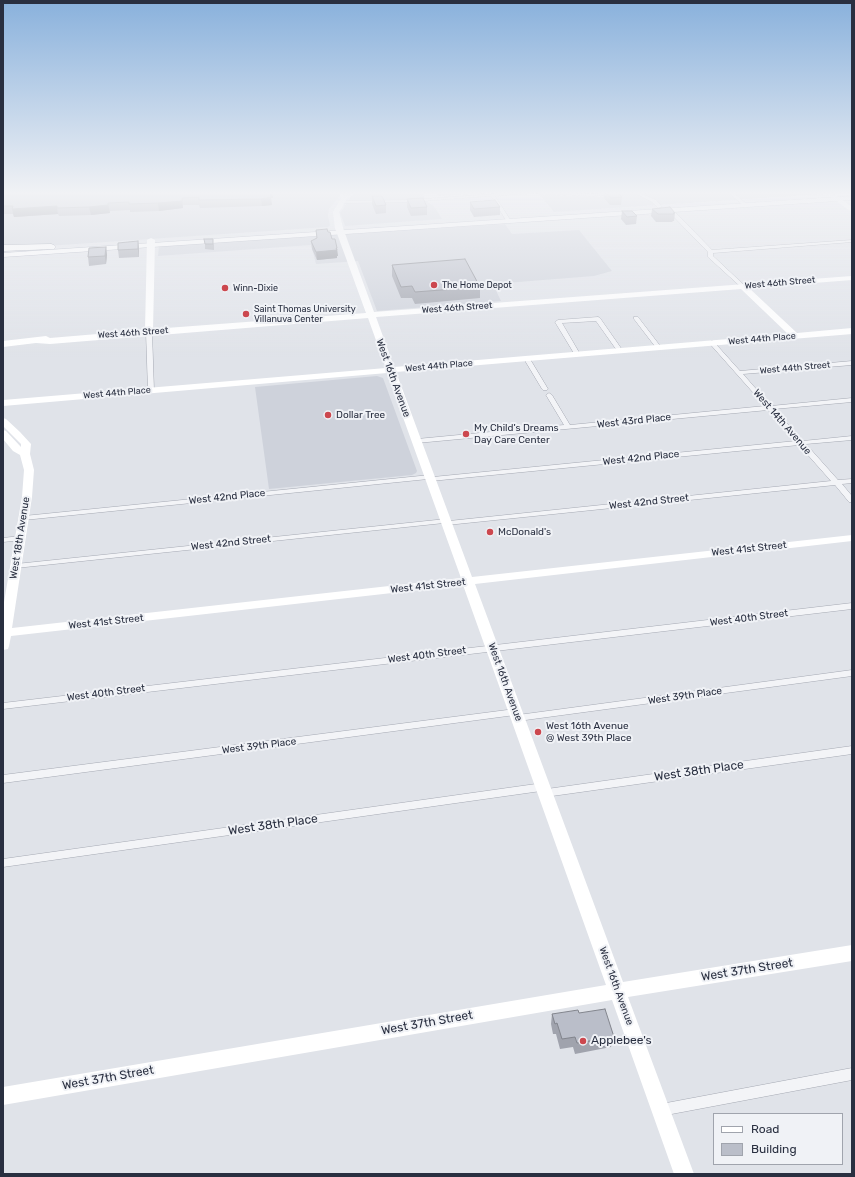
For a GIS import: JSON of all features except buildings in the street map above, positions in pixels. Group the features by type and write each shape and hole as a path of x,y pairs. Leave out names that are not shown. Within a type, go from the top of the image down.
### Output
{"highway":[{"path":"3,249 51,247"}],"main road":[{"path":"3,255 95,247"}],"street":[{"path":"151,247 149,332 151,390"},
{"name":"West 16th Avenue","path":"346,247 684,1174"},
{"path":"705,247 711,252 776,247"},
{"path":"711,252 710,256 795,336"},
{"name":"West 46th Street","path":"3,344 852,278"},
{"path":"636,318 659,348"},
{"path":"577,354 558,322 598,319 620,351"},
{"name":"West 44th Place","path":"3,403 852,331"},
{"name":"West 14th Avenue","path":"712,343 852,500"},
{"path":"527,359 545,389"},
{"name":"West 44th Street","path":"739,373 852,363"},
{"path":"549,395 568,427"},
{"name":"West 43rd Place","path":"417,441 852,400"},
{"name":"West 18th Avenue","path":"3,421 18,434 26,444 25,454 29,470 24,518 3,646"},
{"path":"3,433 17,449 25,454"},
{"name":"West 42nd Place","path":"24,518 852,438"},
{"name":"West 42nd Street","path":"16,566 852,480"},
{"path":"3,540 20,538"},
{"name":"West 41st Street","path":"4,633 852,538"},
{"name":"West 40th Street","path":"3,706 852,606"},
{"name":"West 39th Place","path":"3,779 852,674"},
{"name":"West 38th Place","path":"3,863 852,750"},
{"name":"West 37th Street","path":"3,1096 617,991 852,953"},
{"path":"661,1110 852,1074"}],"shaded area":[{"path":"3,247 34,247 3,249"},
{"path":"159,247 284,247 158,256"},
{"path":"312,247 593,247 612,271 594,276 493,284 501,301 377,311 358,261 316,264"},
{"path":"377,376 383,378 417,471 416,473 412,475 269,489 255,387"}],"place":[{"name":"The Home Depot","path":"434,285"},
{"name":"Winn-Dixie","path":"225,288"},
{"name":"Saint Thomas University Villanuva Center","path":"246,314"},
{"name":"Dollar Tree","path":"328,415"},
{"name":"My Child's Dreams Day Care Center","path":"466,434"},
{"name":"McDonald's","path":"490,532"},
{"name":"West 16th Avenue @ West 39th Place","path":"538,732"},
{"name":"Applebee's","path":"583,1041"}]}
